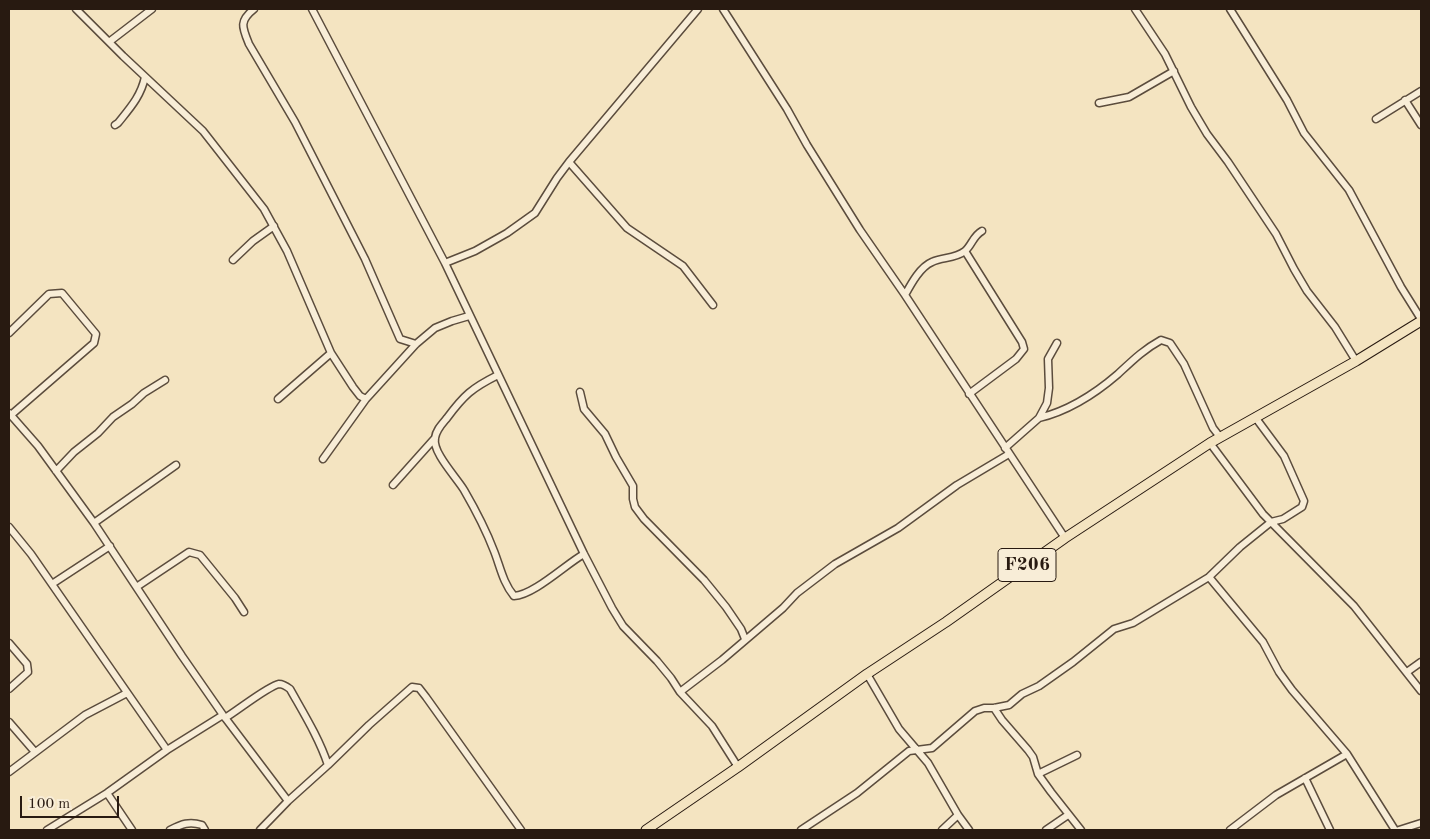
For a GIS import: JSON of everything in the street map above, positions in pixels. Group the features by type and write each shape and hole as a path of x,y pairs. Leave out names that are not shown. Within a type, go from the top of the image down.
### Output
{"main road":[{"name":"F206","path":"646,830 738,767 867,674 946,622 1066,538 1210,443 1356,361 1421,320"}],"street":[{"path":"76,9 108,42 203,131 264,209 288,251 331,354 353,387 366,400"},
{"path":"108,42 152,9"},
{"path":"254,9 245,16 243,22 244,32 249,44 295,122 365,259 400,339 416,344"},
{"path":"312,9 445,263 584,554 612,608 623,626 657,661 672,678 680,692 712,726 738,767"},
{"path":"445,263 475,251 535,213 556,178 698,9"},
{"path":"723,9 787,109 860,230 1066,538"},
{"path":"1135,9 1165,54 1191,107 1207,134 1276,234 1307,291 1335,327 1356,361"},
{"path":"1230,9 1287,100 1304,133 1349,190 1400,287 1421,320"},
{"path":"1099,103 1129,97 1174,71"},
{"path":"115,125 138,97 145,77"},
{"path":"1376,119 1421,91"},
{"path":"1405,100 1421,125"},
{"path":"569,162 628,228 683,266 713,305"},
{"path":"233,260 274,226"},
{"path":"905,295 921,271 931,262 952,257 965,251 976,234 982,231"},
{"path":"965,251 1022,342 1024,350 1016,359 969,394"},
{"path":"9,333 49,294 62,293 96,334 94,343 10,414 38,446 94,523 224,717 288,801"},
{"path":"323,459 366,400 416,344 434,328 469,316"},
{"path":"1039,418 1064,410 1102,387 1134,357 1161,340 1170,343 1184,364 1213,428 1220,437"},
{"path":"1005,448 1039,418 1047,403 1050,388 1048,359 1057,343"},
{"path":"278,399 331,354"},
{"path":"394,485 434,438 465,394 476,385 498,375"},
{"path":"56,471 113,417 144,393 165,380"},
{"path":"580,392 584,408 605,434 633,486 635,507 644,519 704,580 726,607 741,629 745,639"},
{"path":"801,830 857,793 909,751 932,748 975,711 1009,705 1022,694 1039,686 1073,662 1114,629 1133,623 1209,577 1240,547 1271,522 1283,519 1302,507 1304,501 1284,456 1255,417"},
{"path":"434,438 440,458 449,467 467,496 494,551 507,586 514,596 520,596 543,583 584,554"},
{"path":"1210,443 1271,522 1354,606 1421,691"},
{"path":"680,692 722,660 782,608 797,592 835,564 887,535 957,485 1009,454"},
{"path":"94,523 176,465"},
{"path":"9,527 31,554 167,750"},
{"path":"52,584 110,546"},
{"path":"138,586 189,552 194,552 200,555 236,598 244,612"},
{"path":"1209,577 1263,642 1279,672 1292,690 1347,754 1397,830 1421,823"},
{"path":"9,643 27,664 28,672 9,689"},
{"path":"1407,672 1421,662"},
{"path":"867,674 899,729 935,774 958,815 969,830"},
{"path":"47,830 107,793 167,750 278,684 285,685 290,689 323,749 328,765"},
{"path":"260,830 368,725 412,687 418,688 521,830"},
{"path":"9,772 85,715 128,693"},
{"path":"994,708 1033,757 1038,774 1081,830"},
{"path":"9,722 35,752"},
{"path":"1230,830 1276,795 1347,754"},
{"path":"1038,774 1078,755"},
{"path":"1305,778 1330,830"},
{"path":"107,793 132,830"},
{"path":"1046,830 1068,814"},
{"path":"942,830 958,815"},
{"path":"170,830 182,823 193,822 202,825 205,830"}]}
